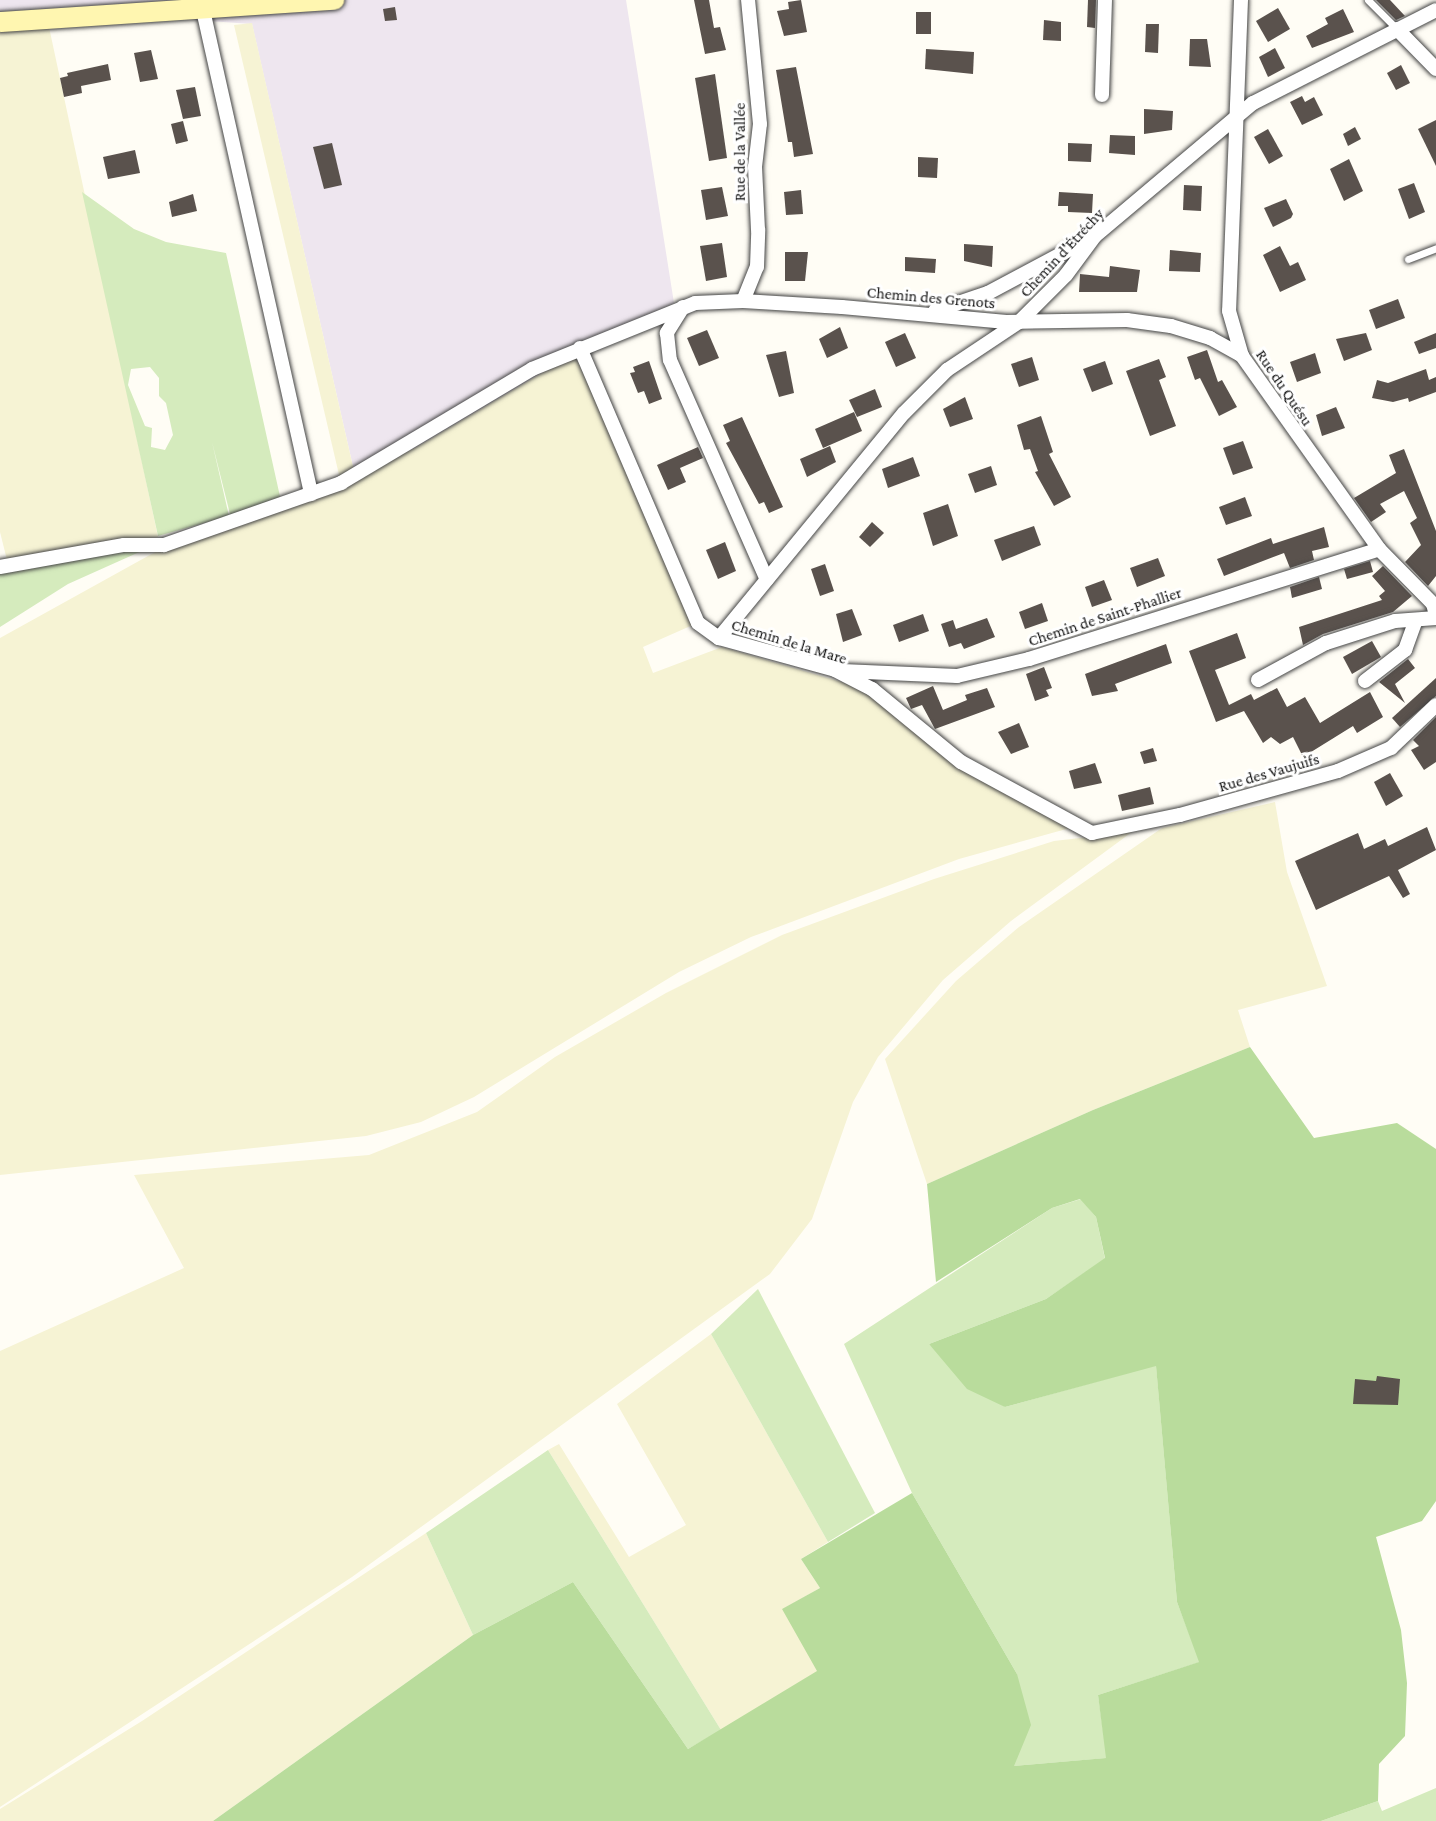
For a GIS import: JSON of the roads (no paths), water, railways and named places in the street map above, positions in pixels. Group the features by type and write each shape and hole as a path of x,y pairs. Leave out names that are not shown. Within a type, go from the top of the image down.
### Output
{"main road":[{"path":"0,22 334,0"}],"street":[{"name":"Rue de la Vallée","path":"743,301 757,267 755,167 760,124 748,0"},
{"path":"1102,95 1105,0"},
{"name":"Rue du Quésu","path":"1240,0 1229,311 1242,356 1379,549 1435,608"},
{"path":"203,10 311,494"},
{"name":"Chemin d'Étréchy","path":"719,638 904,412 947,370 1019,322 1066,275 1095,236 1253,103 1436,10"},
{"path":"1397,29 1436,69"},
{"path":"930,313 988,293 1095,236"},
{"name":"Chemin des Grenots","path":"0,567 124,544 147,547 340,483 532,369 683,307 743,301 930,313 1019,322 1127,320 1172,326 1210,338 1242,356"},
{"path":"683,307 668,333 670,360 766,580"},
{"name":"Chemin de la Mare","path":"580,348 698,623 719,638 835,670 872,689 961,762 1092,833"},
{"name":"Chemin de Saint-Phallier","path":"835,670 957,676 1029,659 1379,549"},
{"path":"1258,680 1326,643 1395,621 1416,620 1435,608"},
{"path":"1365,681 1405,650 1416,620"},
{"name":"Rue des Vaujuifs","path":"1092,833 1180,815 1338,771 1391,748 1436,705"}],"lane":[{"path":"1368,0 1397,29"},
{"path":"1408,259 1436,248"}]}
